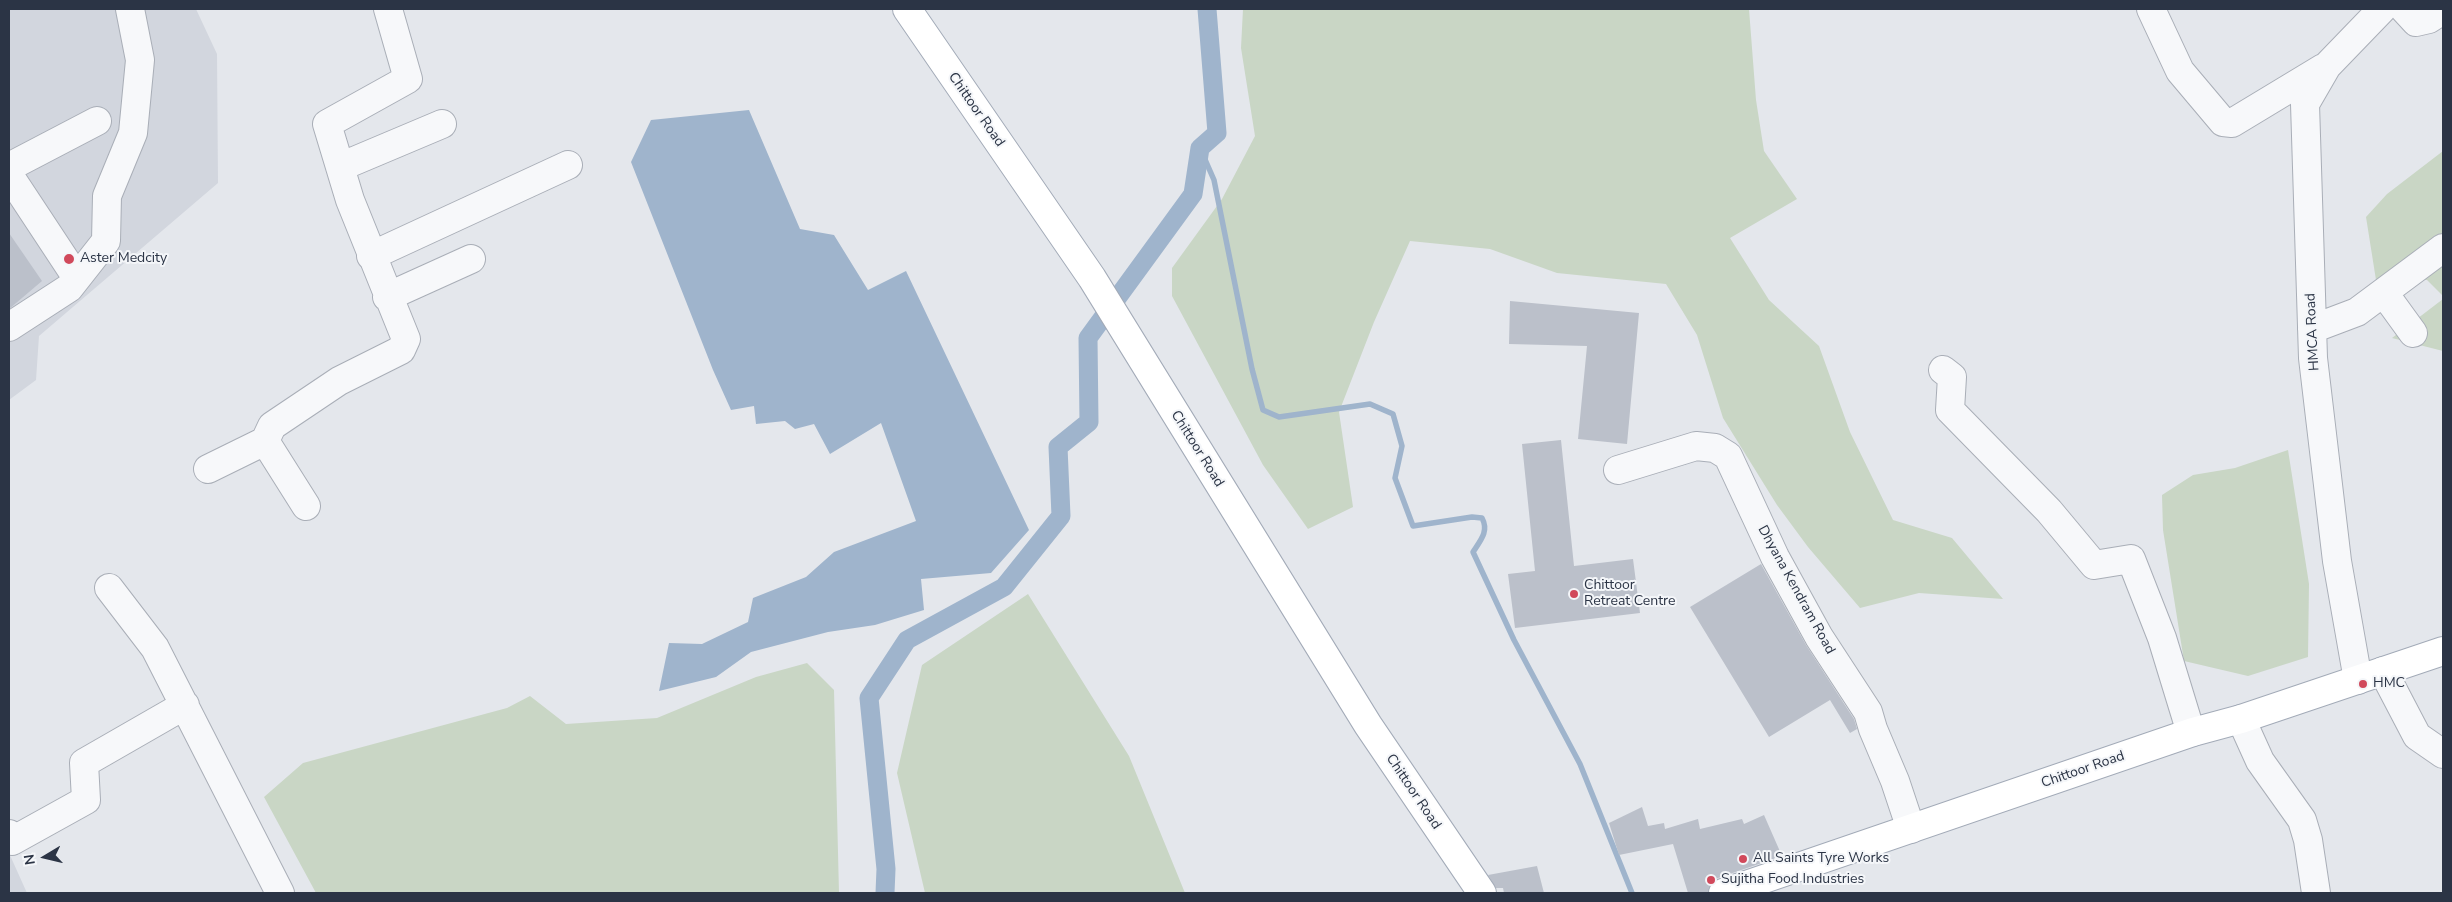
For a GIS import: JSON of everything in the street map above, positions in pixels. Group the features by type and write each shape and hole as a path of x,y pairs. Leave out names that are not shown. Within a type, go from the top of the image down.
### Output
{"main road":[{"name":"Chittoor Road","path":"907,9 1092,278 1368,725 1482,893"},
{"name":"Chittoor Road","path":"1723,893 2193,732 2241,719 2443,651"}],"street":[{"path":"9,328 69,288 106,241 107,196 133,133 140,60 130,9"},
{"path":"208,469 264,441 272,426 294,410 339,381 401,350 406,339 387,297 350,200 327,124 408,79 388,9"},
{"path":"2151,9 2180,71 2222,122 2232,123 2327,66"},
{"name":"HMCA Road","path":"2358,680 2337,561 2313,358 2305,104 2327,66 2382,9"},
{"path":"2404,9 2416,22 2428,19 2443,10"},
{"path":"9,168 97,121"},
{"path":"340,167 442,124"},
{"path":"371,256 568,165"},
{"path":"9,175 78,278"},
{"path":"2312,329 2357,312 2443,248"},
{"path":"387,297 470,259"},
{"path":"2384,293 2413,333"},
{"path":"1944,370 1952,378 1950,410 2049,511 2094,565 2131,559 2162,638 2188,723 2193,732"},
{"path":"264,441 306,506"},
{"name":"Dhyana Kendram Road","path":"1618,470 1696,446 1715,448 1728,456 1774,557 1820,637 1868,712 1873,729 1895,781 1911,829"},
{"path":"109,588 156,648 280,893"},
{"path":"2383,671 2417,736 2443,754"},
{"path":"9,834 12,841 86,800 84,763 184,705"},
{"path":"2241,719 2260,762 2302,820 2308,840 2316,893"}],"shaded area":[{"name":"Aster Medcity","path":"9,9 196,9 217,54 218,183 39,336 36,380 9,400"},
{"path":"9,853 27,893 9,893"}],"green space":[{"path":"1243,9 1749,9 1756,100 1764,151 1797,199 1730,238 1769,300 1819,346 1850,432 1893,520 1952,538 2003,599 1919,593 1860,608 1808,547 1777,505 1723,418 1697,335 1666,284 1557,273 1490,249 1410,241 1374,322 1339,412 1353,507 1308,529 1263,465 1172,296 1172,268 1222,199 1255,136 1241,48"},
{"path":"2443,151 2443,296 2427,280 2376,280 2366,217 2387,194"},
{"path":"2443,299 2443,351 2392,338"},
{"path":"2288,450 2309,584 2308,657 2248,676 2184,661 2163,530 2162,495 2193,475 2235,468"},
{"path":"1028,594 1129,756 1185,893 925,893 897,773 922,665"},
{"path":"807,663 834,690 839,893 316,893 264,797 303,763 507,708 530,696 566,724 657,718 756,677"}],"water":[{"path":"749,110 800,229 834,235 868,290 906,271 1029,530 991,573 921,579 924,610 875,625 828,632 751,652 716,677 659,691 669,643 702,644 748,622 753,598 806,577 834,552 916,521 881,423 830,454 814,424 795,429 785,421 756,424 754,406 731,410 713,370 631,162 651,120"}],"building":[{"path":"9,233 42,281 9,309"},
{"path":"1510,301 1639,313 1627,444 1578,439 1587,346 1509,344"},
{"path":"1561,440 1574,566 1633,559 1640,613 1515,628 1508,574 1535,571 1522,444"},
{"path":"1761,564 1806,645 1854,719 1857,729 1850,733 1830,700 1769,737 1690,607"},
{"path":"1642,807 1648,826 1664,823 1665,829 1698,819 1700,829 1742,819 1744,824 1764,815 1782,856 1718,878 1711,883 1708,893 1688,893 1673,844 1619,855 1609,823"},
{"path":"1537,866 1544,893 1504,893 1503,888 1496,888 1488,875"}],"waterway":[{"path":"885,893 886,869 869,698 907,640 1004,587 1061,516 1058,447 1089,422 1088,338 1193,194 1200,148 1217,133 1207,9"},
{"path":"1200,148 1214,180 1252,369 1263,410 1279,417 1370,404 1393,414 1402,446 1395,478 1413,526 1472,517 1482,518 1485,527 1484,531 1473,552 1514,640 1580,764 1632,893"}],"place":[{"name":"Aster Medcity","path":"69,259"},
{"name":"Chittoor Retreat Centre","path":"1574,594"},
{"name":"HMC","path":"2363,684"},
{"name":"All Saints Tyre Works","path":"1743,859"},
{"name":"Sujitha Food Industries","path":"1711,880"}]}
